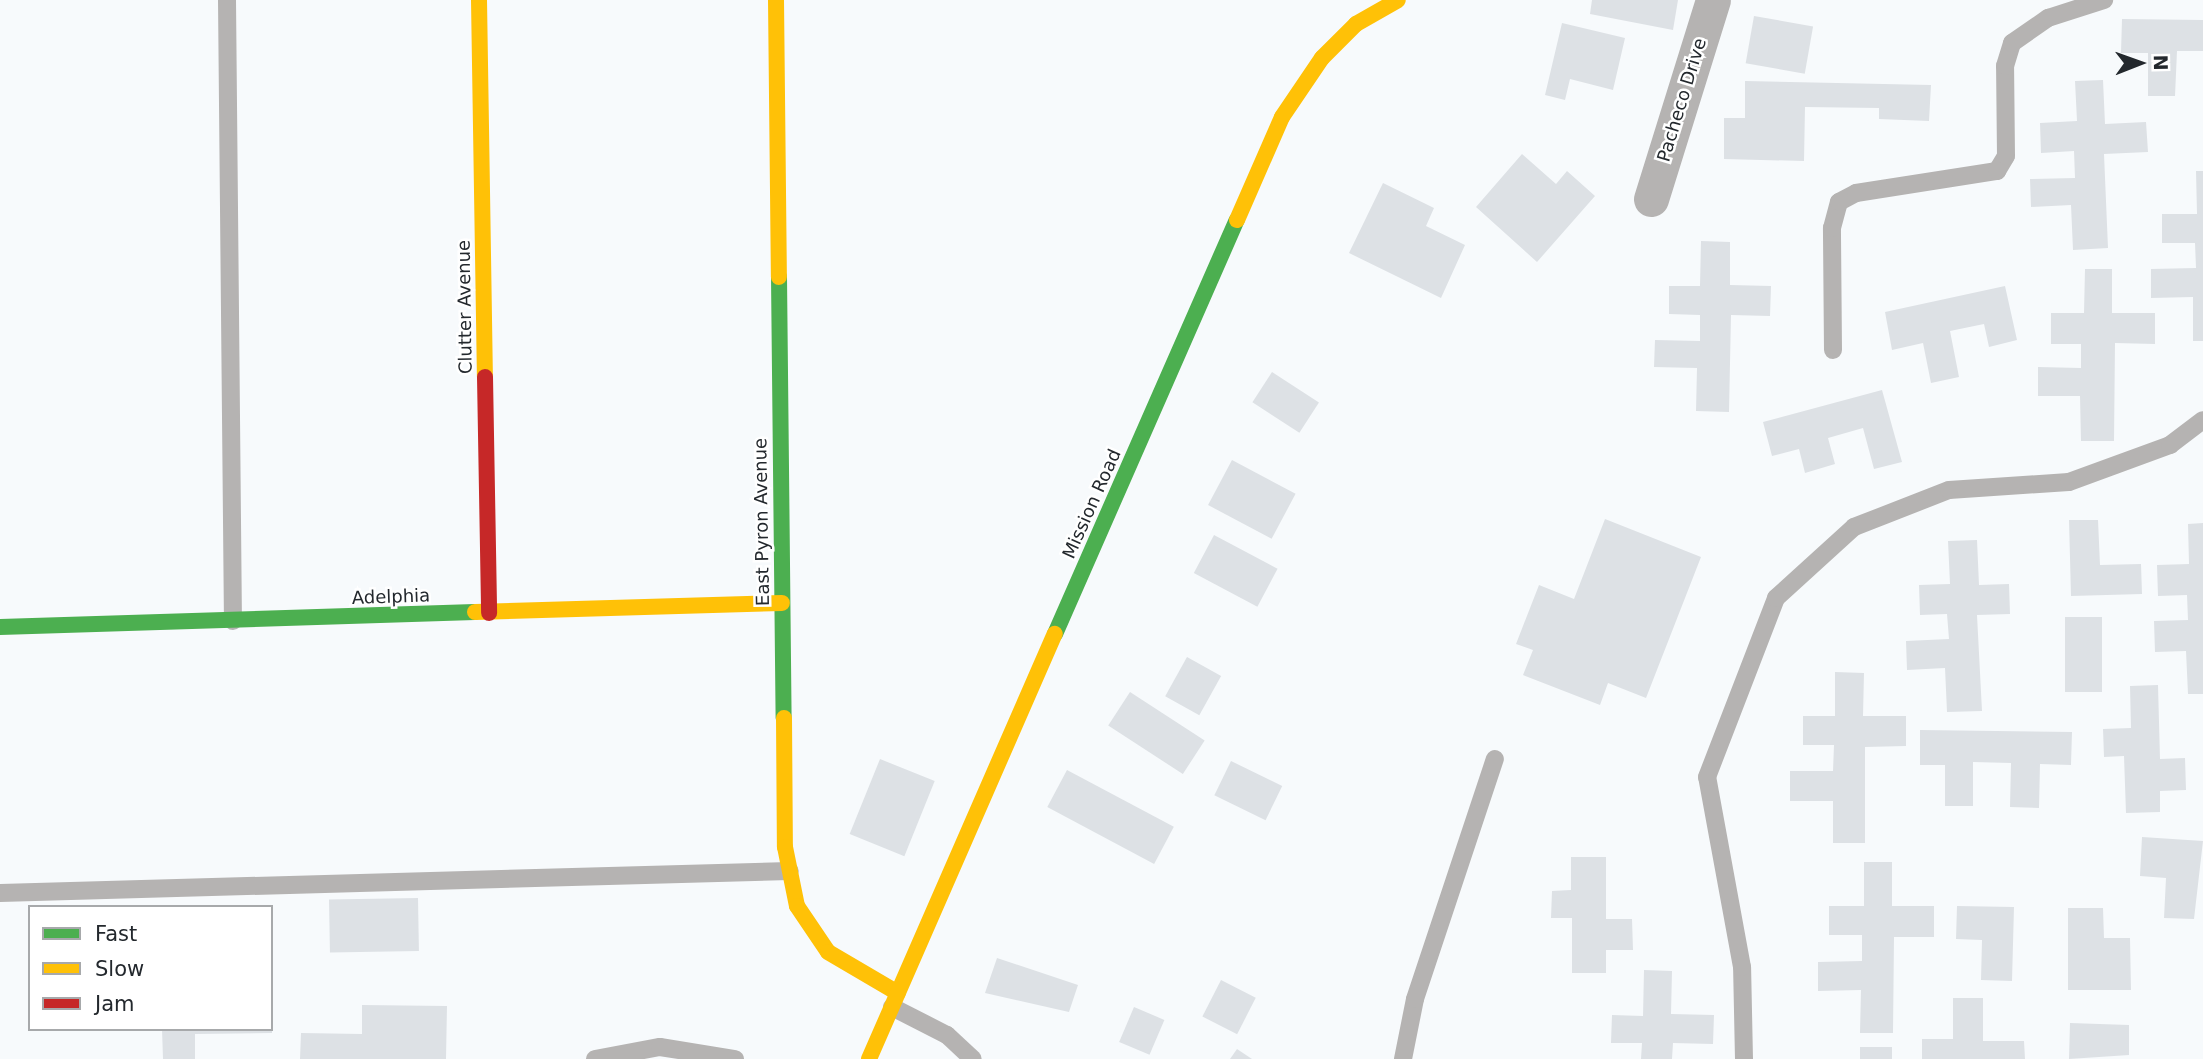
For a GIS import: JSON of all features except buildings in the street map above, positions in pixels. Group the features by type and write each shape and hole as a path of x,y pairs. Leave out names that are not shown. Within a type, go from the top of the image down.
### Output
{"street":[{"name":"Clutter Avenue","path":"479,0 489,613"},
{"name":"East Pyron Avenue","path":"776,0 782,604 790,871 797,906 828,952 895,1000"},
{"name":"Mission Road","path":"869,1059 1282,117 1322,58 1356,24 1398,0"},
{"name":"Pacheco Drive","path":"1651,199 1713,0"},
{"name":"Adelphia","path":"0,627 782,604"}],"lane":[{"path":"227,0 233,621"},
{"path":"1833,350 1832,228 1839,202 1856,193 1997,170 2006,156 2005,66 2012,43 2048,18 2104,0"},
{"path":"1744,1059 1742,967 1707,777 1776,598 1854,527 1949,490 2069,482 2169,445 2203,420"},
{"path":"1403,1059 1415,999 1495,759"},
{"path":"0,893 790,871"},
{"path":"895,1000 947,1035 973,1059"},
{"path":"595,1059 660,1047 735,1059"}],"traffic: fast":[{"path":"1055,634 1237,220"},
{"path":"779,277 784,718"},
{"path":"0,627 475,612"}],"traffic: slow":[{"path":"479,0 485,377"},
{"path":"776,0 779,277"},
{"path":"1237,220 1282,117 1322,58 1356,24 1398,0"},
{"path":"475,612 782,603"},
{"path":"869,1059 1055,634"},
{"path":"784,718 785,847 797,906 828,952 898,993"}],"traffic: jam":[{"path":"485,377 489,613"}]}
